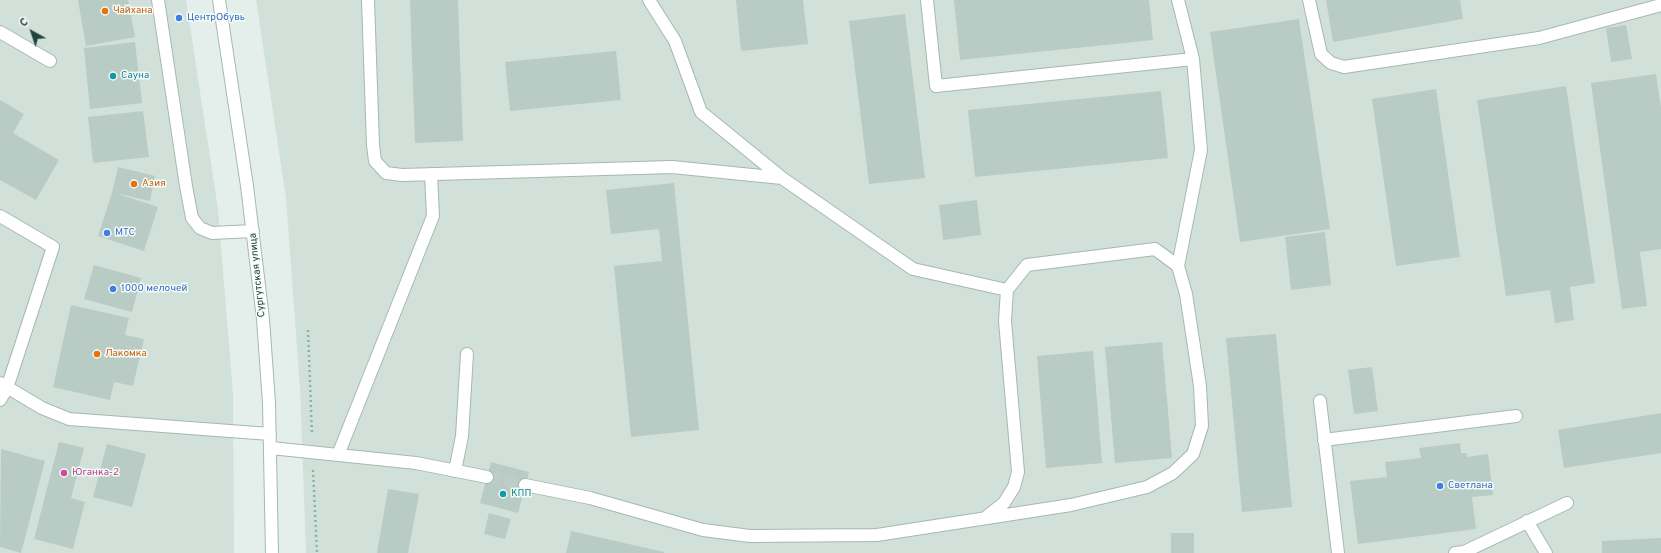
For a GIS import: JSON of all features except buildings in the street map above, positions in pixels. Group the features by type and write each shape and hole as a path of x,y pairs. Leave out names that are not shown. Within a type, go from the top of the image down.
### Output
{"street":[{"path":"158,0 192,218 200,228 212,233 253,231"},
{"name":"Сургутская улица","path":"219,0 253,231 263,319 271,448 272,553"},
{"path":"368,0 373,145 375,162 386,173 402,175 672,167 782,178"},
{"path":"649,0 675,40 701,112 782,178 912,269 1007,290"},
{"path":"927,0 936,86 1193,59"},
{"path":"525,485 590,498 703,530 750,536 877,535 1071,505 1147,487 1173,473 1193,454 1202,426 1200,386 1186,294 1178,266 1201,150 1193,59 1178,0"},
{"path":"1309,0 1321,54 1331,63 1344,67 1539,38 1661,5"},
{"path":"0,32 50,61"},
{"path":"338,455 433,216 431,174"},
{"path":"0,216 53,248 0,400"},
{"path":"985,518 1004,503 1014,487 1018,472 1005,321 1007,290 1027,265 1155,249 1178,266"},
{"path":"455,471 462,436 467,354"},
{"path":"4,386 42,408 69,420 270,434"},
{"path":"1320,402 1338,553"},
{"path":"1324,440 1516,416"},
{"path":"271,448 416,463 487,477"},
{"path":"1455,553 1464,552 1567,503"},
{"path":"1527,521 1546,553"}],"shaded area":[{"path":"0,0 186,0 218,209 233,394 234,553 0,553"},
{"path":"256,0 1661,0 1661,553 306,553 300,388 286,198"}],"tunnel":[{"path":"487,477 525,485"}],"place":[{"name":"Чайхана","path":"105,11"},
{"name":"ЦентрОбувь","path":"179,18"},
{"name":"Сауна","path":"113,76"},
{"name":"Азия","path":"134,184"},
{"name":"МТС","path":"107,233"},
{"name":"1000 мелочей","path":"113,289"},
{"name":"Лакомка","path":"97,354"},
{"name":"Юганка-2","path":"64,473"},
{"name":"Светлана","path":"1440,486"},
{"name":"КПП","path":"503,494"}]}
